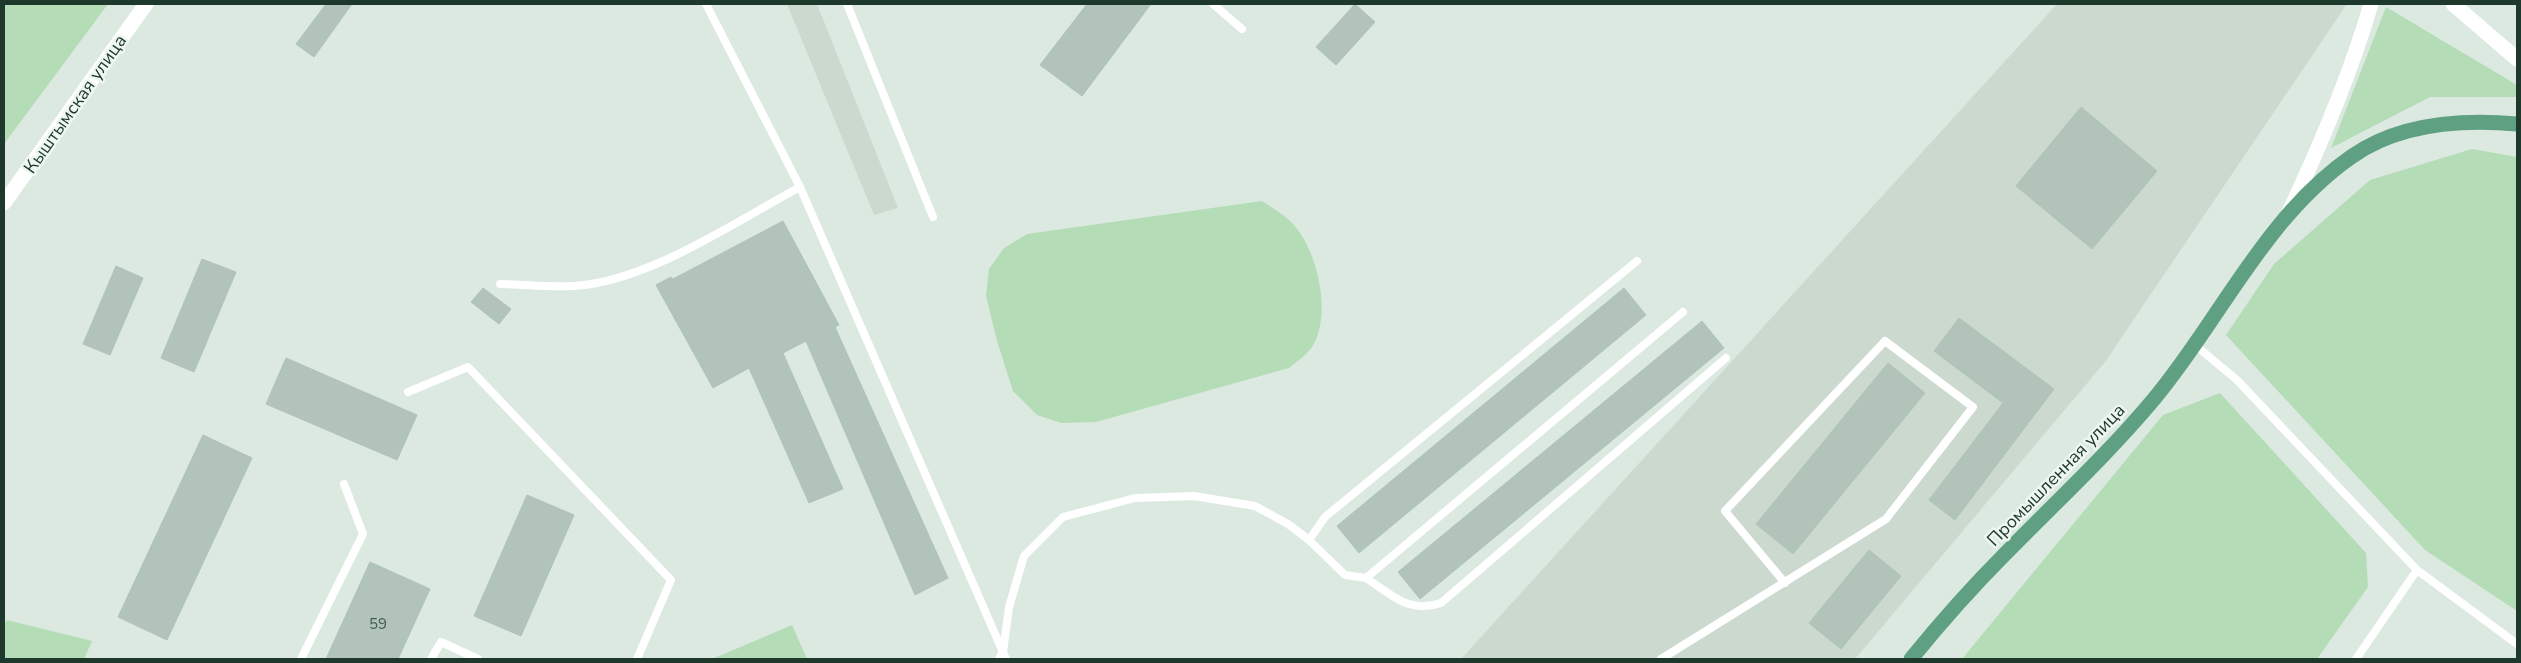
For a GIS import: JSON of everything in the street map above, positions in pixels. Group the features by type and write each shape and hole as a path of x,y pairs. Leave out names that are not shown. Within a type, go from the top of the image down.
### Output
{"main road":[{"name":"Промышленная улица","path":"1911,659 1942,621 2006,553 2105,456 2155,398 2289,212 2324,177 2352,156 2391,136 2432,125 2480,121 2517,124"}],"street":[{"name":"Кыштымская улица","path":"4,204 146,4"},
{"path":"2289,212 2341,94 2371,4"},
{"path":"2453,4 2517,59"}],"lane":[{"path":"706,4 800,187 1003,657"},
{"path":"847,4 933,217"},
{"path":"1213,4 1242,29"},
{"path":"500,284 582,286 620,279 665,261 800,187"},
{"path":"1309,540 1325,517 1637,261"},
{"path":"1366,578 1683,312"},
{"path":"1661,659 1886,520 1973,407 1885,341 1725,511 1784,582"},
{"path":"2195,345 2237,380 2417,570 2517,644"},
{"path":"1003,657 1009,607 1024,556 1063,517 1135,498 1194,496 1255,506 1288,524 1309,540 1345,576 1366,578 1408,606 1428,608 1441,603 1726,358"},
{"path":"408,392 468,368 671,580 637,659"},
{"path":"301,659 363,534 344,484"},
{"path":"2356,659 2417,570"},
{"path":"431,659 441,642 478,659"}],"shaded area":[{"path":"787,4 817,4 898,208 874,215"},
{"path":"2057,4 2347,4 2105,362 1855,659 1461,659"}],"green space":[{"path":"4,4 108,4 4,144"},
{"path":"2386,7 2517,85 2517,97 2430,97 2331,148"},
{"path":"2472,149 2517,157 2517,611 2425,550 2226,335 2274,264 2370,180"},
{"path":"1262,201 1287,218 1300,232 1308,247 1319,281 1321,317 1318,333 1310,350 1289,368 1096,422 1061,423 1037,415 1013,391 997,341 986,296 989,269 1004,248 1027,234"},
{"path":"2220,393 2366,553 2368,587 2317,659 1962,659 2163,415"},
{"path":"7,620 92,641 84,659 4,659 4,625"},
{"path":"792,625 807,659 712,659"}],"building":[{"path":"326,4 352,4 314,57 296,44"},
{"path":"1087,4 1151,4 1082,96 1040,65"},
{"path":"1355,4 1375,22 1336,65 1316,47"},
{"path":"2081,107 2157,171 2092,249 2016,186"},
{"path":"783,221 839,325 835,327 948,578 915,595 806,341 783,353 843,489 809,503 749,368 713,388 656,285 671,277 673,279"},
{"path":"202,259 236,272 194,372 161,358"},
{"path":"116,266 143,278 110,355 83,344"},
{"path":"483,288 511,309 499,324 471,302"},
{"path":"1624,288 1646,315 1359,553 1337,526"},
{"path":"1959,318 2054,389 1955,520 1929,500 2003,403 1934,351"},
{"path":"1702,321 1724,348 1420,599 1398,572"},
{"path":"286,358 417,415 397,460 266,404"},
{"path":"1888,363 1925,393 1793,554 1756,524"},
{"path":"203,435 252,458 167,640 118,617"},
{"path":"527,495 574,515 521,636 474,616"},
{"path":"1869,550 1901,576 1841,649 1809,623"},
{"path":"370,562 430,589 398,659 326,659"}]}
